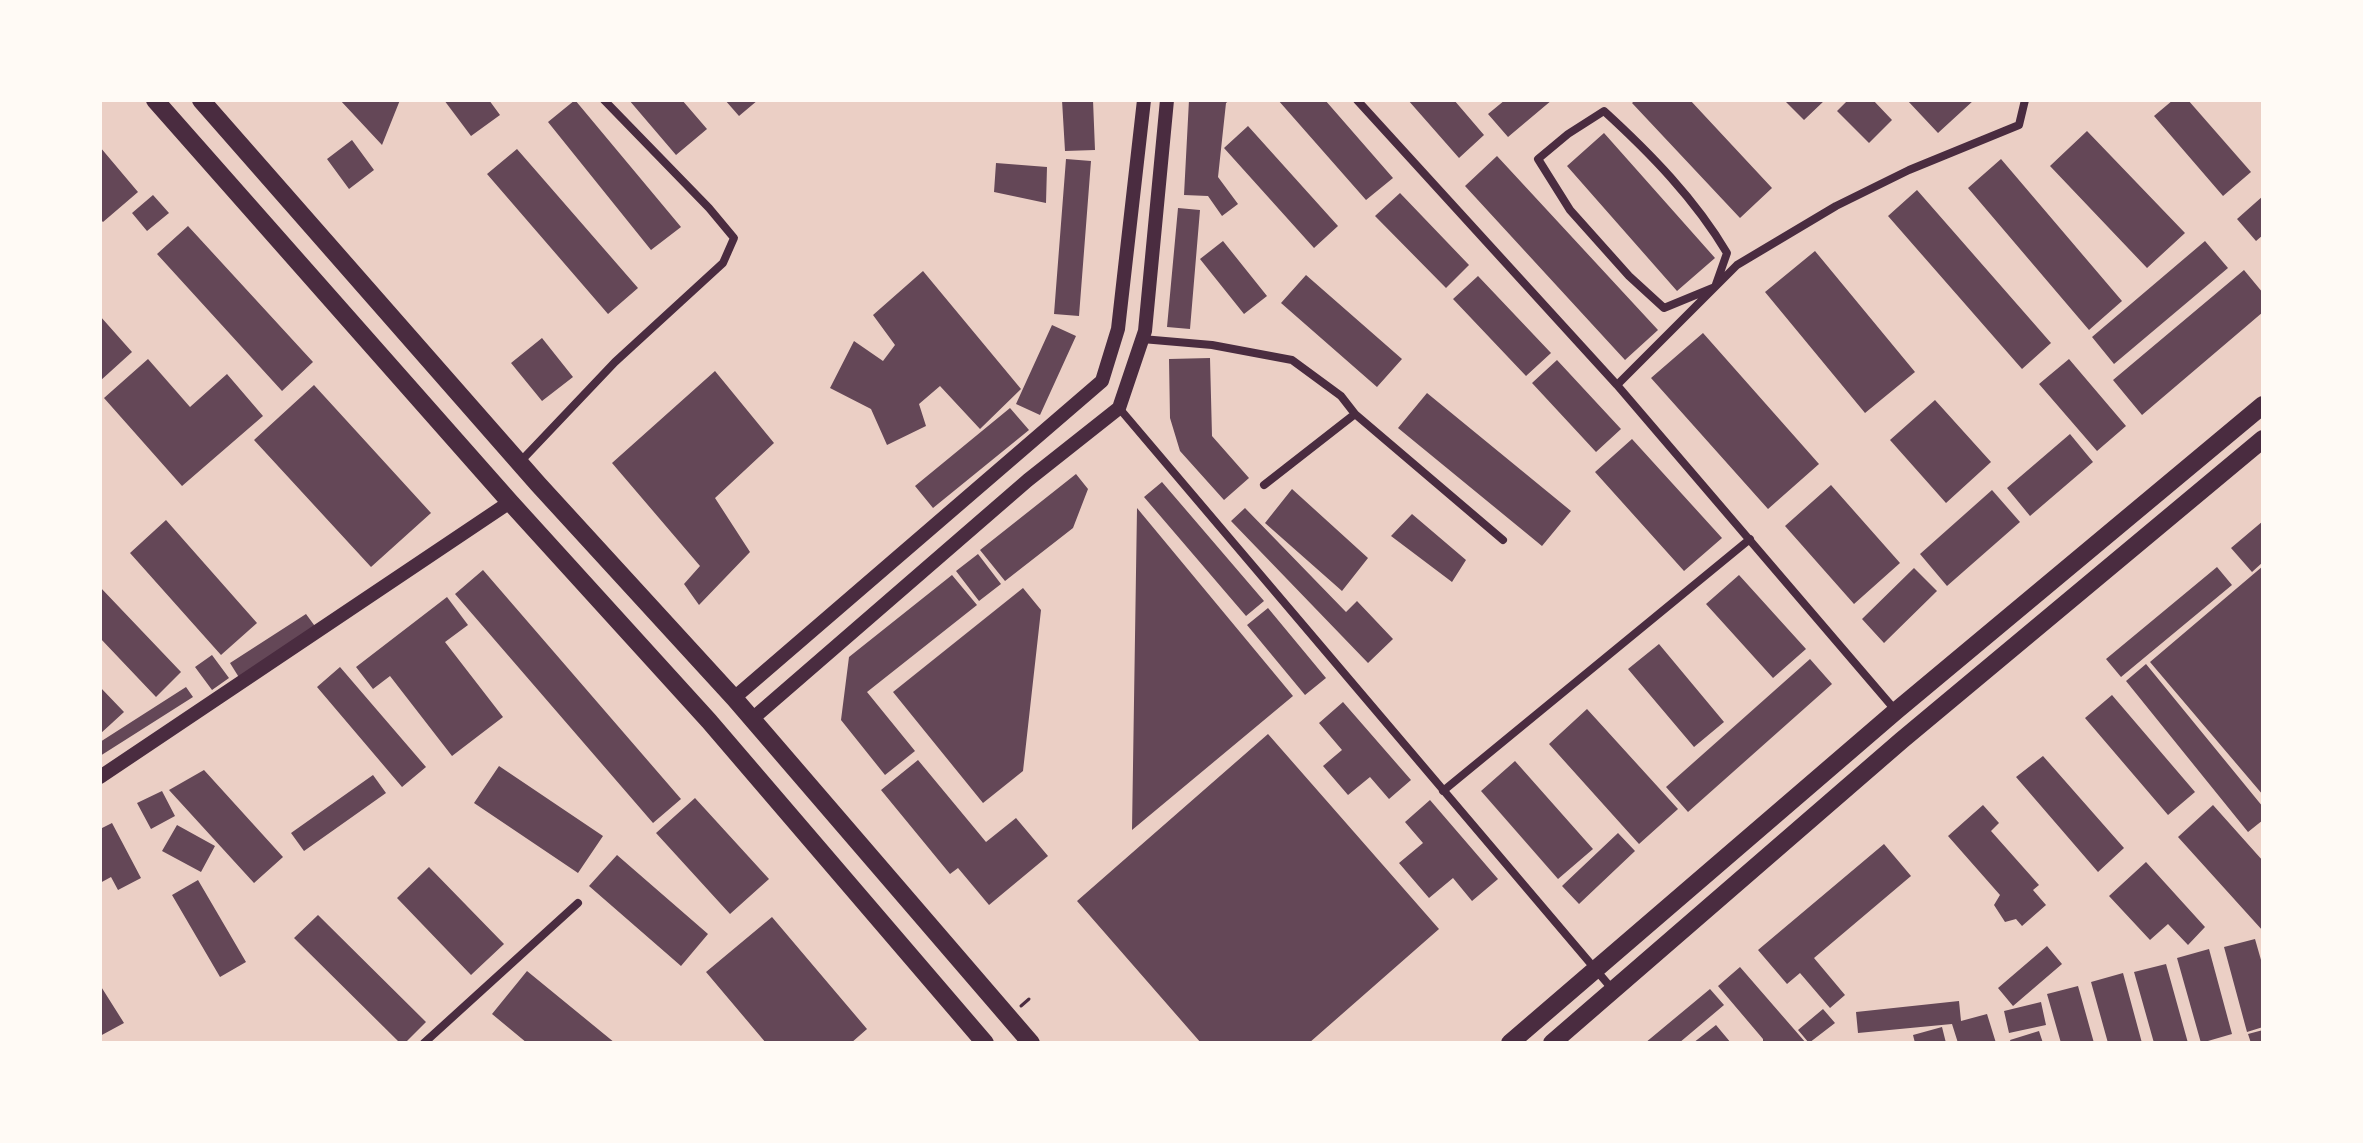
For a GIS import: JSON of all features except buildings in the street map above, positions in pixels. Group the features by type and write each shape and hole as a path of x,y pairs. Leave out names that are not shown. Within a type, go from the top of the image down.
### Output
{"main road":[{"path":"155,100 510,502 709,721 985,1043"},
{"path":"201,100 519,462 734,698 1031,1043"},
{"path":"1510,1043 1896,711 2263,405"},
{"path":"1552,1043 1902,740 2263,439"}],"street":[{"path":"519,462 615,362 723,263 734,238 604,100"},
{"path":"734,698 1102,381 1118,329 1144,100"},
{"path":"751,720 1028,480 1119,408 1145,331 1167,100"},
{"path":"1357,100 1617,385 1896,711"},
{"path":"1617,385 1737,265 1836,206 1909,170 2019,125 2025,100"},
{"path":"1604,111 1642,146 1710,224 1727,253 1715,287 1664,308 1629,276 1570,210 1538,159 1568,134 1604,111"},
{"path":"1142,339 1212,345 1292,360 1341,396 1355,414 1503,540"},
{"path":"1119,408 1613,990"},
{"path":"1264,485 1355,414"},
{"path":"100,777 510,502"},
{"path":"1443,791 1750,539"},
{"path":"424,1043 578,903"}],"shaded area":[{"path":"100,100 2263,100 2263,1043 100,1043"}]}
